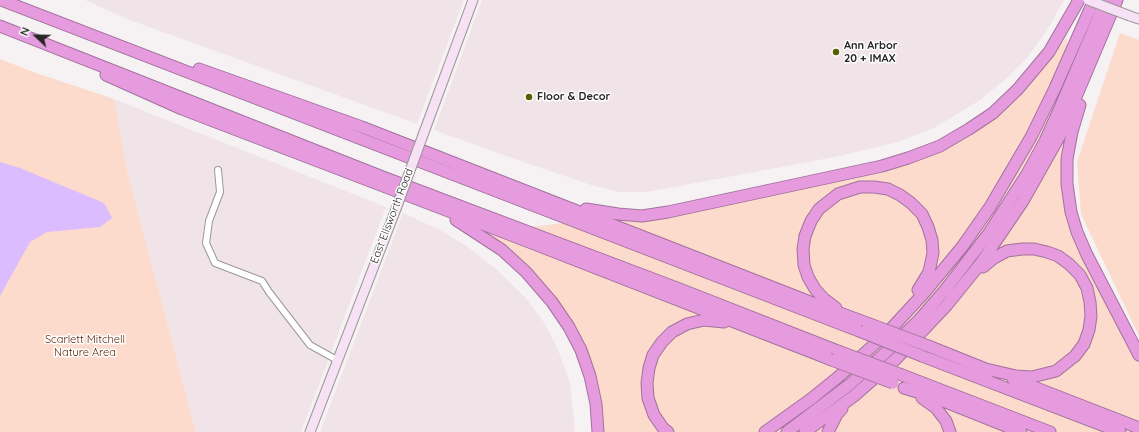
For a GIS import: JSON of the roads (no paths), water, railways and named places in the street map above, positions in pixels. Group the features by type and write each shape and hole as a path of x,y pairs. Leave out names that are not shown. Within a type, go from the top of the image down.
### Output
{"highway":[{"path":"1,0 1120,432"},
{"path":"552,201 594,211 642,216 668,212 859,171 908,158 940,146 969,129 993,112 1018,89 1034,72 1049,52 1079,0"},
{"path":"760,432 769,429 811,399 837,378 888,332 943,271 962,247 990,207 1031,137 1055,88 1094,0"},
{"path":"787,432 849,385 918,321 945,290 989,233 1027,174 1044,141 1060,108 1106,0"},
{"path":"969,279 1023,201 1040,173 1059,137 1117,0"},
{"path":"0,26 383,177 677,288 1050,432"},
{"path":"104,40 150,51 362,127 813,303 1139,428"},
{"path":"1099,42 1093,70 1072,132 1067,159 1067,184 1071,212 1077,232 1087,255 1139,354"},
{"path":"58,49 90,68 182,109 893,383 926,400 936,408 946,421 950,432"},
{"path":"849,316 824,299 815,289 808,277 804,265 803,249 805,236 814,215 831,198 846,191 860,187 874,187 888,190 900,195 911,203 922,214 928,226 932,240 932,259 927,278 906,306 902,317"},
{"path":"424,202 464,224 502,250 526,272 552,302 569,327 581,350 590,376 596,404 598,432"},
{"path":"805,432 854,396 896,359 928,326 969,279 988,261 1007,251 1022,249 1034,249 1058,256 1080,275 1087,288 1091,316 1089,330 1084,344 1075,356 1056,371 1032,377 1016,376 986,369"},
{"path":"668,432 654,415 648,398 646,383 653,355 662,342 672,332 687,324 704,320 746,326"},
{"path":"904,388 933,397 1021,432"},
{"path":"828,432 837,414 854,396"}],"main road":[{"name":"East Ellsworth Road","path":"310,432 396,209 473,0"},
{"path":"1088,0 1135,18"}],"street":[{"path":"218,170 220,192 209,221 206,243 215,263 262,281 310,345 338,360"}],"place":[{"name":"Ann Arbor 20 + IMAX","path":"836,52"},
{"name":"Floor & Decor","path":"529,97"}],"park label":[{"name":"Scarlett Mitchell Nature Area","path":"85,346"}]}
